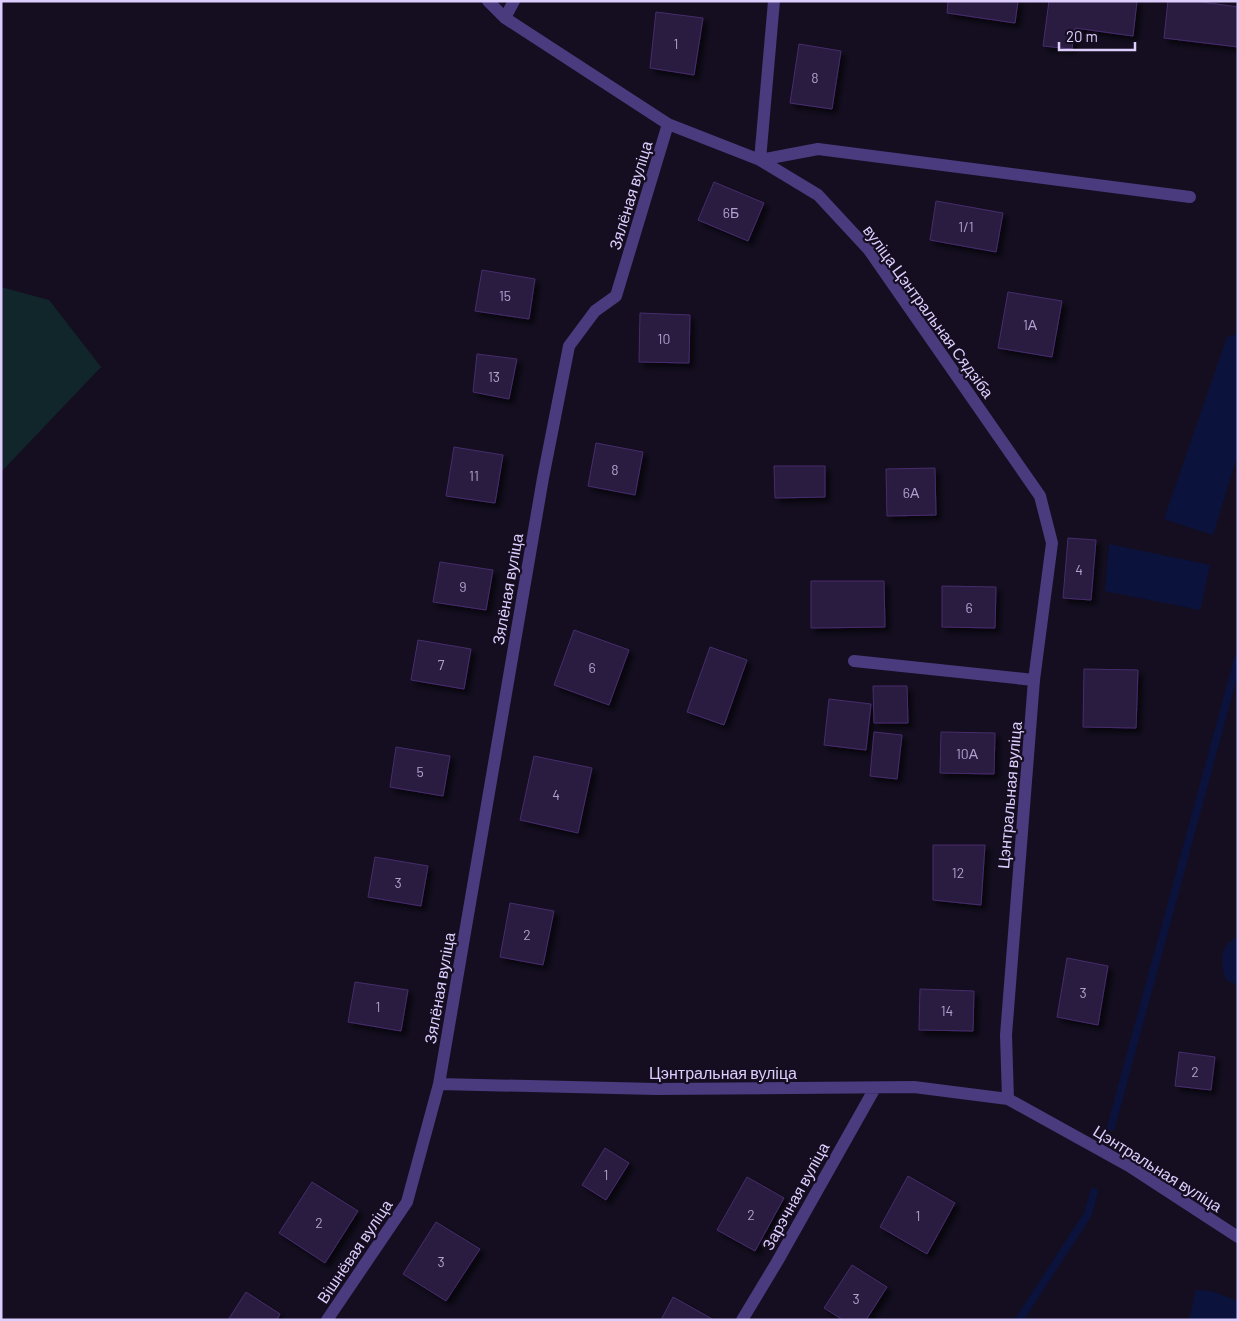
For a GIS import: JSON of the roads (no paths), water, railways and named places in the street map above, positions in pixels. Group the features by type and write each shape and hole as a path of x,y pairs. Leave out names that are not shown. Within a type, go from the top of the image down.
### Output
{"street":[{"name":"вуліца Цэнтральная Сядзіба","path":"488,1 505,18 668,124 760,160 818,195 868,250 1040,496"},
{"path":"505,18 514,1"},
{"path":"774,1 760,160 818,149 1190,197"},
{"name":"Зялёная вуліца","path":"439,1084 541,487 569,346 595,311 616,296 668,124"},
{"name":"Цэнтральная вуліца","path":"1008,1099 1006,1035 1034,680 1052,542 1040,496"},
{"path":"854,661 1034,680"},
{"name":"Цэнтральная вуліца","path":"439,1084 657,1089 914,1087 1008,1099 1129,1166 1238,1237"},
{"name":"Вішнёвая вуліца","path":"327,1320 407,1202 439,1084"},
{"name":"Зарэчная вуліца","path":"742,1320 777,1262 875,1088"}],"waterway":[{"path":"1111,1127 1238,659"},
{"path":"1019,1320 1088,1214 1094,1192"}]}
